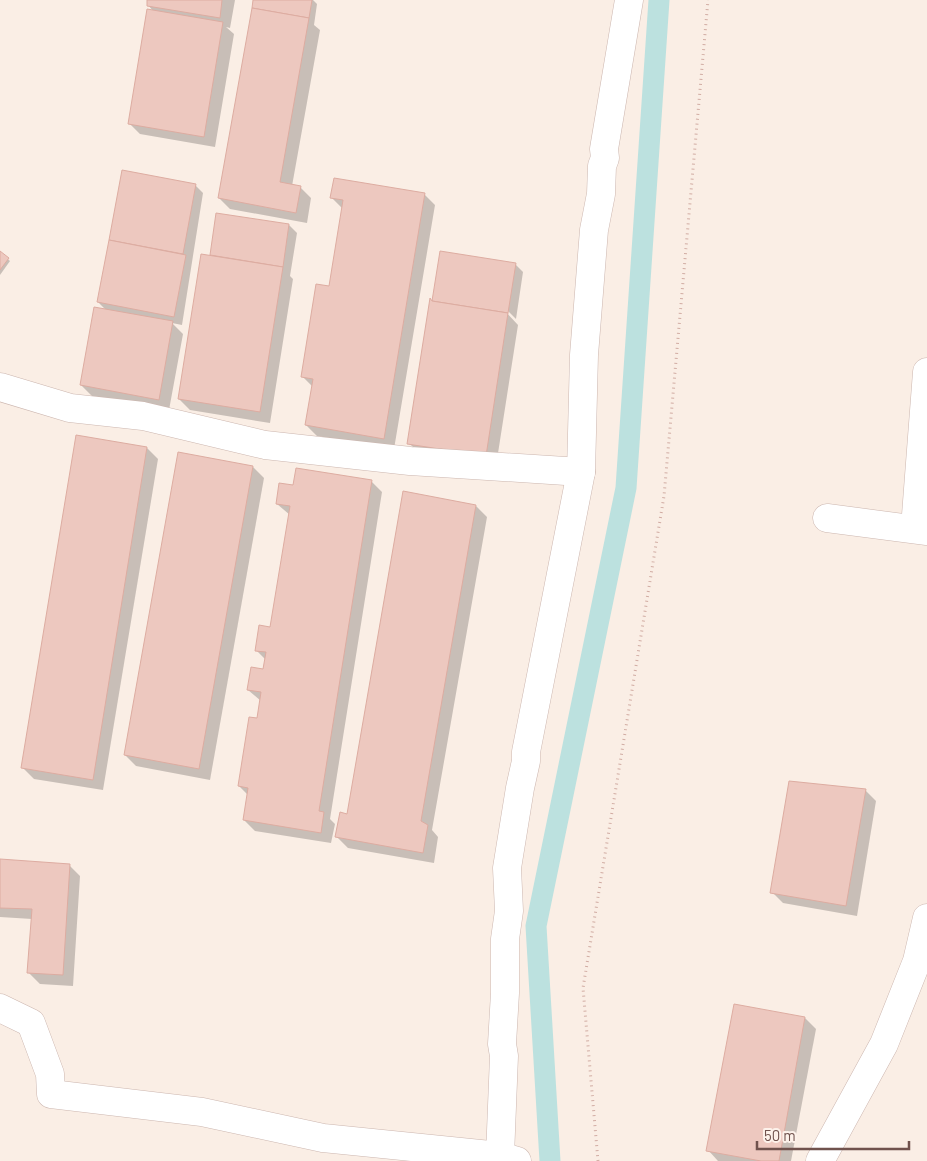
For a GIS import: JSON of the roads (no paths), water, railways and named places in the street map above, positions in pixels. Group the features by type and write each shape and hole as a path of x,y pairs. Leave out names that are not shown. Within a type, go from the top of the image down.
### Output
{"street":[{"path":"0,1008 32,1023 50,1074 51,1094 202,1112 323,1138 509,1158 502,1044 503,1009 506,993 505,939 509,911 507,868 526,752 560,589 581,472 584,356 594,230 601,194 602,166 606,158 604,149 614,82 620,62 628,0"},
{"path":"827,518 921,529 927,372"},
{"path":"0,387 70,408 143,416 265,445 410,461 581,472"},
{"path":"820,1161 884,1044 917,960 927,918"}],"waterway":[{"path":"550,1161 536,926 626,488 659,0"}]}
